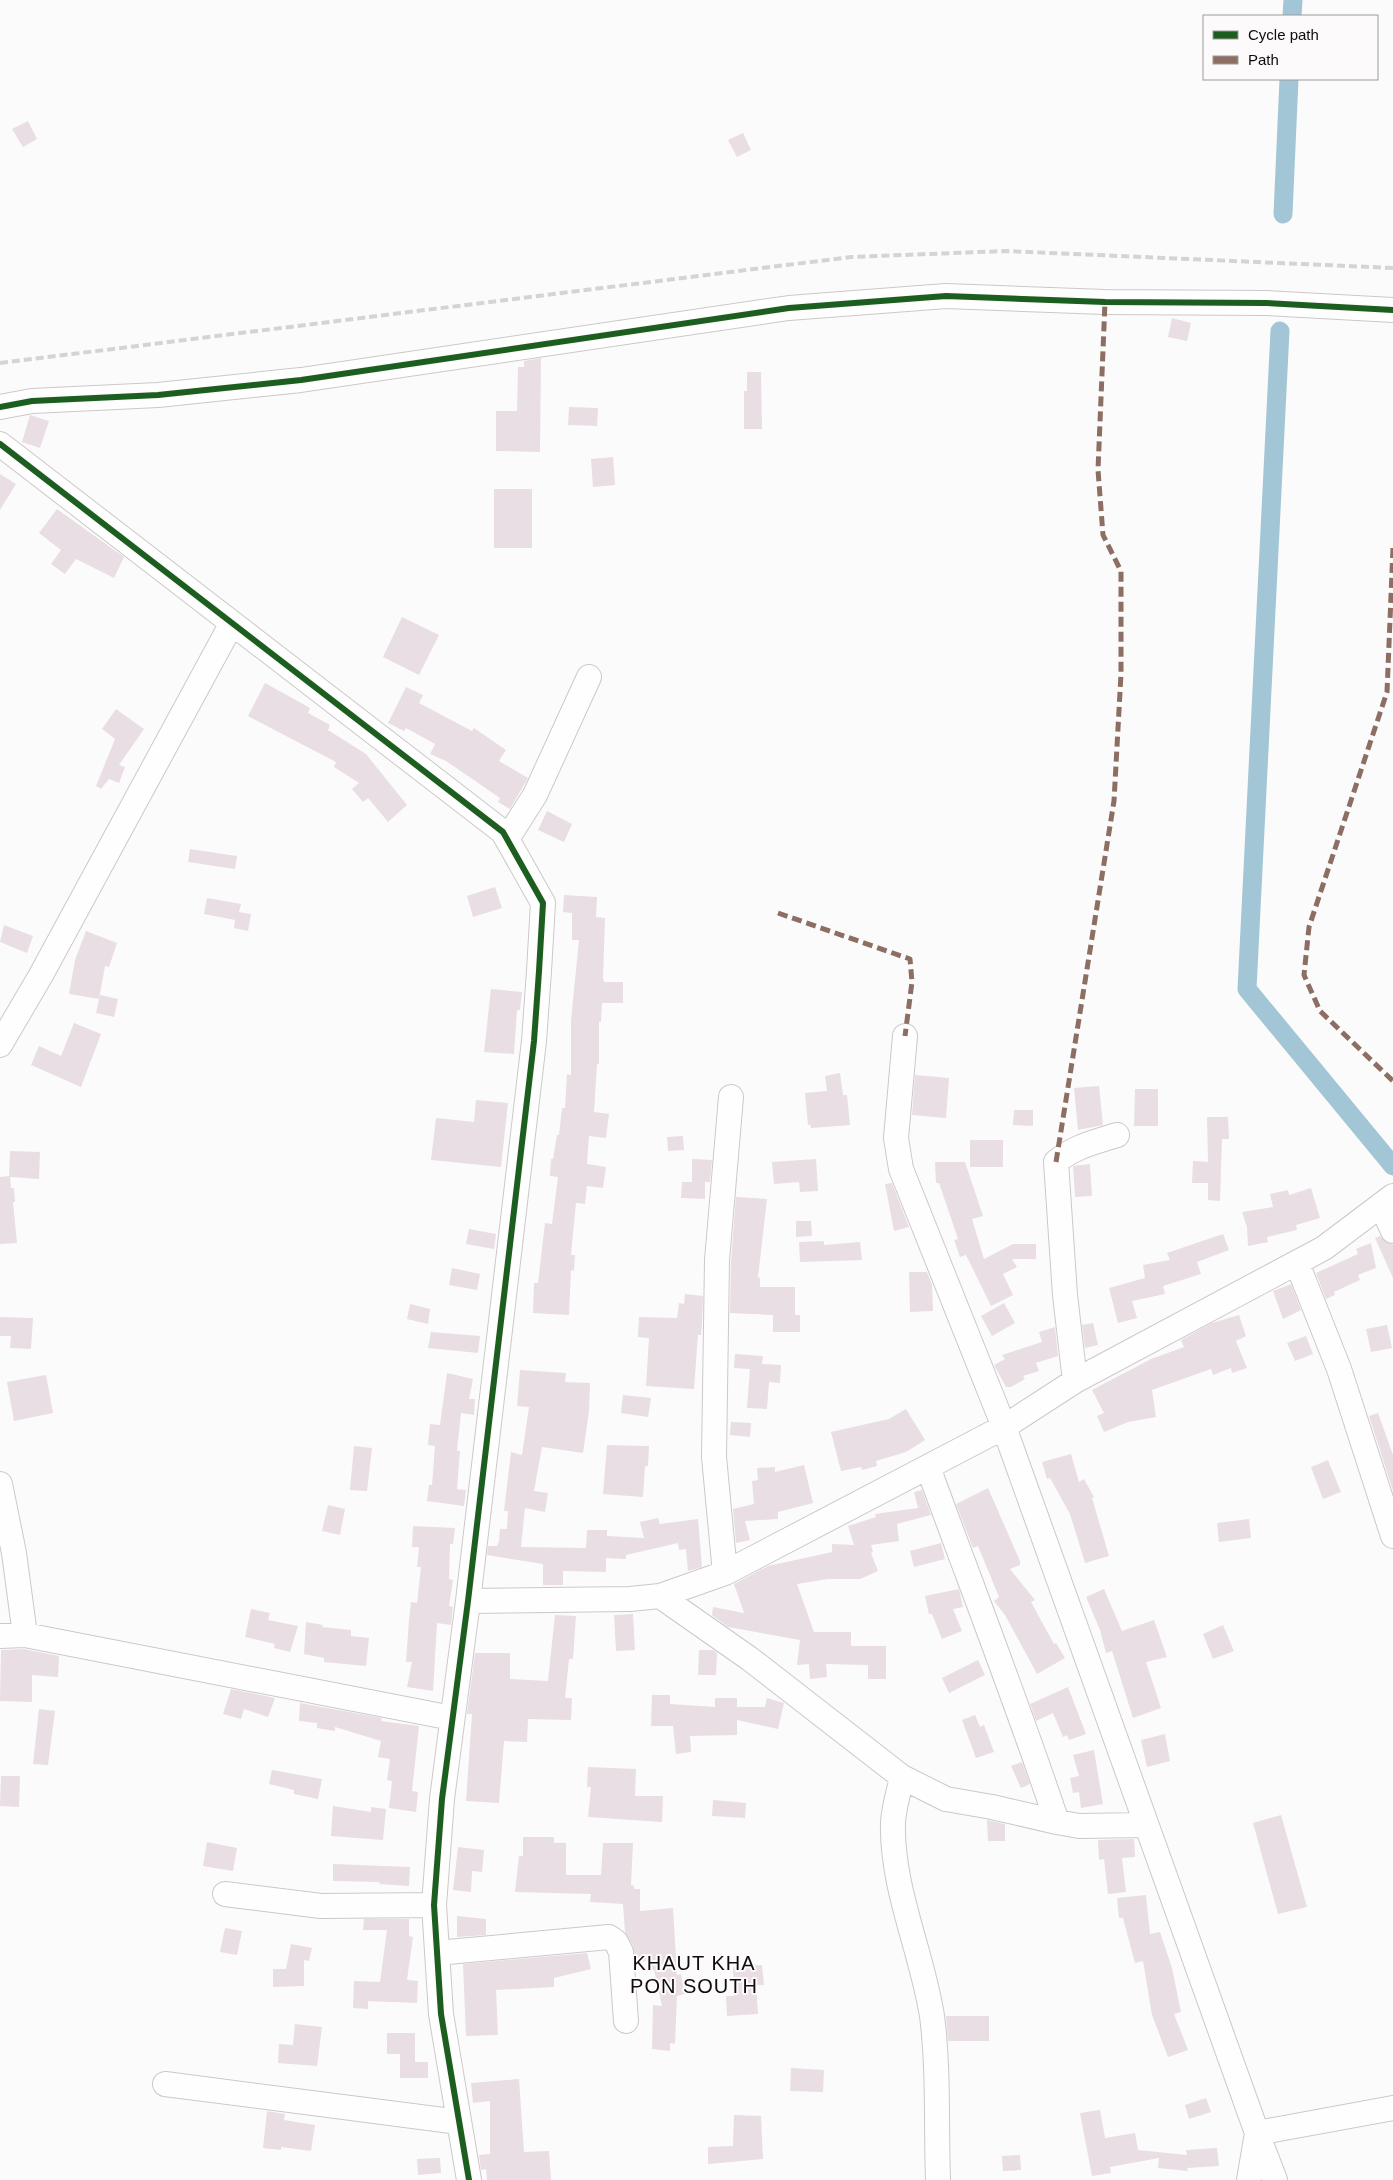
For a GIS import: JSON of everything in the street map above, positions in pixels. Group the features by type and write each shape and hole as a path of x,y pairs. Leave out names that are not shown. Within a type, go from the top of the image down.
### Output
{"street":[{"path":"0,407 32,401 158,395 301,380 789,308 946,296 1105,302 1266,303 1393,310"},
{"path":"0,444 495,826 507,839 543,903 534,1041 468,1601 442,1798 434,1905 441,2014 469,2180"},
{"path":"0,1045 41,975 232,623"},
{"path":"507,839 535,796 589,677"},
{"path":"905,1036 896,1138 901,1169 1004,1427 1145,1825 1256,2133 1275,2180"},
{"path":"725,1573 714,1457 717,1260 731,1097"},
{"path":"1075,1381 1065,1295 1056,1162 1065,1154 1117,1135"},
{"path":"468,1601 630,1599 660,1596 725,1573 1004,1427 1075,1381 1324,1248 1387,1200 1393,1232"},
{"path":"1297,1263 1339,1369 1393,1536"},
{"path":"928,1467 995,1652 1024,1723 1057,1822"},
{"path":"0,1484 14,1553 25,1635"},
{"path":"660,1596 750,1659 902,1777 946,1799 1079,1826 1145,1825"},
{"path":"0,1636 25,1635 452,1718"},
{"path":"902,1777 893,1820 894,1845 906,1908 932,2016 937,2088 938,2180"},
{"path":"225,1894 321,1906 434,1905"},
{"path":"437,1953 609,1937 616,1942 621,1952 626,2021"},
{"path":"165,2084 460,2122"},
{"path":"1256,2133 1393,2108"},
{"path":"1248,2180 1256,2133"}],"building":[{"path":"28,121 37,139 23,147 12,129"},
{"path":"743,133 751,150 737,157 728,140"},
{"path":"1172,318 1191,323 1187,341 1168,337"},
{"path":"541,358 540,452 496,451 496,411 517,411 518,367 524,367 524,361"},
{"path":"747,372 761,372 762,429 744,429 744,391 747,391"},
{"path":"569,407 598,408 597,426 568,425"},
{"path":"30,415 49,421 40,448 22,442"},
{"path":"613,457 615,485 593,487 591,459"},
{"path":"0,474 16,484 0,510"},
{"path":"494,489 532,489 532,548 494,548"},
{"path":"57,509 124,557 114,578 76,559 65,574 51,564 61,550 39,533"},
{"path":"402,617 439,635 419,675 383,657"},
{"path":"265,683 310,708 308,713 330,725 328,730 366,754 407,805 388,822 368,798 363,802 352,789 359,783 334,767 336,762 248,716"},
{"path":"406,687 423,695 419,703 472,731 474,728 506,750 499,761 528,778 510,809 498,802 500,798 446,761 430,754 435,744 406,728 404,731 388,723"},
{"path":"116,709 144,729 119,765 125,767 119,783 109,779 101,789 96,786 115,739 102,729"},
{"path":"547,811 572,824 564,842 538,830"},
{"path":"190,849 237,856 235,869 188,862"},
{"path":"495,887 502,908 473,917 467,896"},
{"path":"564,895 597,897 596,917 605,918 604,982 623,982 623,1003 602,1003 601,1022 599,1022 599,1064 597,1064 594,1112 609,1114 606,1138 589,1136 587,1164 606,1167 603,1188 587,1186 585,1204 576,1203 571,1255 575,1255 574,1271 571,1270 569,1315 533,1313 534,1283 538,1283 545,1223 552,1224 558,1177 550,1176 551,1159 553,1159 557,1135 559,1135 562,1108 565,1108 567,1074 571,1075 571,1020 579,940 572,940 572,913 563,912"},
{"path":"207,898 241,904 239,912 251,914 248,931 234,928 235,920 204,914"},
{"path":"4,925 33,936 27,953 0,942"},
{"path":"86,931 117,943 109,967 105,966 99,999 69,994 75,960"},
{"path":"491,989 522,992 520,1010 517,1010 514,1054 484,1052"},
{"path":"100,995 118,999 114,1017 96,1013"},
{"path":"74,1023 101,1034 81,1087 31,1065 39,1046 61,1056"},
{"path":"840,1073 843,1095 847,1095 850,1125 811,1128 810,1124 808,1125 805,1093 827,1091 825,1076"},
{"path":"915,1075 949,1078 946,1118 912,1115"},
{"path":"1099,1086 1103,1125 1078,1130 1074,1088"},
{"path":"1135,1089 1158,1089 1158,1126 1134,1126"},
{"path":"476,1100 508,1103 501,1167 431,1160 436,1118 474,1122"},
{"path":"1014,1110 1033,1110 1033,1126 1013,1125"},
{"path":"1207,1117 1228,1117 1229,1139 1222,1139 1220,1201 1208,1200 1208,1183 1192,1183 1193,1161 1208,1162"},
{"path":"683,1136 684,1150 668,1151 667,1137"},
{"path":"970,1140 1003,1140 1003,1167 970,1167"},
{"path":"10,1151 40,1152 39,1179 10,1177 11,1188 14,1188 15,1202 13,1202 17,1243 0,1244 0,1177 9,1176"},
{"path":"692,1159 712,1160 710,1182 705,1182 705,1199 681,1198 682,1182 692,1182"},
{"path":"816,1159 818,1191 800,1192 799,1182 774,1184 772,1162"},
{"path":"935,1162 965,1162 983,1216 972,1219 984,1259 1013,1244 1036,1244 1036,1259 1012,1259 1017,1267 1003,1274 1013,1295 991,1306 966,1255 960,1257 954,1240 958,1239 939,1183 936,1183"},
{"path":"1090,1164 1092,1196 1075,1197 1073,1166"},
{"path":"892,1183 909,1227 894,1231 885,1184"},
{"path":"1311,1188 1320,1218 1296,1225 1297,1230 1267,1237 1268,1242 1248,1246 1247,1227 1242,1212 1273,1207 1270,1194 1288,1190 1289,1195"},
{"path":"736,1197 767,1199 758,1277 760,1278 760,1287 795,1287 795,1315 800,1315 800,1332 773,1332 773,1315 730,1313 731,1261"},
{"path":"796,1221 811,1221 812,1236 796,1237"},
{"path":"469,1229 496,1234 494,1249 466,1244"},
{"path":"1223,1234 1229,1250 1197,1262 1201,1274 1163,1286 1165,1294 1132,1301 1137,1318 1118,1323 1109,1288 1145,1278 1143,1265 1170,1260 1167,1253"},
{"path":"1380,1236 1386,1242 1393,1245 1393,1278 1375,1238"},
{"path":"824,1241 824,1245 860,1242 862,1260 800,1262 799,1242"},
{"path":"1371,1243 1376,1268 1358,1275 1360,1280 1334,1292 1335,1295 1326,1299 1316,1273 1358,1254 1356,1249"},
{"path":"452,1268 480,1274 477,1290 449,1285"},
{"path":"909,1272 927,1272 932,1285 933,1311 910,1312"},
{"path":"1291,1284 1301,1310 1283,1319 1273,1291"},
{"path":"685,1294 703,1296 701,1335 698,1335 694,1389 646,1386 649,1338 638,1337 639,1317 677,1318 679,1303 684,1304"},
{"path":"1004,1303 1015,1323 992,1336 981,1316"},
{"path":"410,1304 430,1309 428,1324 407,1319"},
{"path":"1239,1315 1246,1336 1236,1341 1247,1368 1232,1373 1231,1368 1213,1375 1211,1369 1152,1390 1156,1417 1128,1422 1104,1432 1097,1416 1104,1413 1092,1390 1151,1359 1184,1347 1181,1340 1212,1323"},
{"path":"0,1317 33,1318 31,1349 10,1348 11,1336 0,1336"},
{"path":"1093,1323 1098,1345 1085,1348 1082,1325"},
{"path":"1387,1325 1392,1348 1371,1352 1366,1329"},
{"path":"1055,1327 1058,1356 1036,1363 1039,1371 1023,1376 1025,1379 1011,1387 1006,1387 994,1365 1005,1359 1002,1355 1042,1342 1039,1332"},
{"path":"431,1332 480,1336 478,1353 428,1348"},
{"path":"1306,1336 1313,1354 1295,1361 1287,1343"},
{"path":"735,1354 763,1356 762,1364 781,1365 780,1383 769,1382 767,1409 747,1408 750,1369 734,1368"},
{"path":"520,1370 566,1373 565,1382 590,1383 589,1411 583,1453 542,1447 534,1491 548,1493 545,1512 525,1508 521,1547 586,1548 587,1530 607,1530 607,1536 644,1538 640,1522 658,1518 660,1524 698,1519 702,1567 688,1571 686,1549 679,1550 678,1543 626,1555 626,1559 606,1558 606,1572 563,1571 563,1585 543,1585 543,1564 487,1555 488,1546 497,1546 500,1529 507,1529 508,1511 504,1511 511,1452 522,1455 529,1407 517,1406"},
{"path":"447,1373 473,1379 469,1399 475,1399 474,1415 461,1413 457,1451 460,1451 457,1489 466,1490 464,1506 427,1501 429,1485 432,1485 435,1446 428,1445 430,1424 440,1425"},
{"path":"46,1375 53,1413 14,1421 7,1382"},
{"path":"623,1395 651,1398 648,1417 621,1413"},
{"path":"906,1409 925,1440 906,1452 876,1461 877,1466 862,1470 861,1467 841,1471 831,1432 889,1419"},
{"path":"1378,1413 1393,1455 1393,1491 1369,1416"},
{"path":"731,1422 751,1423 750,1437 730,1435"},
{"path":"607,1445 649,1446 648,1466 645,1466 643,1497 603,1494"},
{"path":"354,1446 372,1448 367,1491 350,1490"},
{"path":"1071,1454 1079,1482 1084,1479 1094,1497 1092,1498 1109,1556 1085,1563 1070,1514 1050,1478 1047,1479 1042,1462"},
{"path":"1328,1460 1341,1492 1323,1499 1311,1467"},
{"path":"804,1465 813,1503 778,1512 778,1519 745,1521 750,1540 736,1543 733,1509 754,1504 752,1481 758,1480 757,1468 775,1467 775,1472"},
{"path":"988,1488 1020,1561 1020,1565 1010,1569 1035,1600 1031,1602 1054,1644 1056,1643 1065,1658 1037,1674 1005,1615 994,1601 999,1597 978,1546 973,1548 956,1504"},
{"path":"922,1490 931,1515 897,1524 899,1541 871,1545 873,1552 871,1553 878,1571 860,1579 828,1579 797,1584 814,1632 851,1632 851,1646 886,1646 886,1679 868,1679 868,1665 826,1664 827,1677 810,1679 809,1664 797,1665 800,1640 728,1627 712,1615 713,1607 744,1613 734,1584 768,1566 832,1552 832,1544 854,1545 848,1526 876,1517 875,1514 918,1508 914,1492"},
{"path":"328,1505 345,1509 340,1535 322,1531"},
{"path":"1249,1519 1251,1538 1219,1542 1217,1523"},
{"path":"413,1526 455,1528 453,1544 450,1544 449,1579 453,1580 449,1606 453,1607 451,1625 437,1623 433,1691 407,1687 412,1662 406,1662 411,1602 417,1603 421,1567 417,1567 419,1547 412,1547"},
{"path":"941,1543 945,1559 914,1567 910,1551"},
{"path":"959,1589 963,1607 953,1609 962,1631 942,1639 932,1614 929,1614 925,1596"},
{"path":"1104,1589 1122,1631 1154,1620 1167,1657 1146,1662 1161,1708 1133,1718 1112,1651 1106,1653 1100,1630 1086,1597"},
{"path":"251,1609 270,1613 268,1620 298,1626 290,1652 274,1648 275,1644 245,1637"},
{"path":"633,1614 635,1650 616,1651 614,1615"},
{"path":"555,1615 576,1616 573,1659 569,1659 565,1698 572,1698 571,1720 528,1719 527,1742 504,1741 499,1803 466,1801 472,1714 467,1714 475,1653 510,1653 510,1679 548,1681"},
{"path":"306,1622 323,1625 322,1627 351,1630 351,1636 369,1638 366,1666 324,1662 324,1658 304,1654"},
{"path":"1223,1625 1234,1651 1213,1659 1203,1634"},
{"path":"24,1649 59,1656 58,1677 32,1675 32,1702 0,1701 1,1650"},
{"path":"699,1650 713,1650 717,1653 716,1675 698,1675"},
{"path":"978,1660 985,1675 949,1693 942,1678"},
{"path":"1068,1687 1086,1734 1069,1740 1067,1735 1063,1737 1053,1713 1036,1721 1030,1704"},
{"path":"231,1689 275,1698 268,1717 244,1709 241,1719 223,1714"},
{"path":"652,1695 670,1695 670,1704 715,1707 715,1698 737,1698 737,1707 765,1707 767,1698 784,1703 778,1729 737,1720 737,1735 690,1736 691,1752 676,1754 673,1726 651,1726"},
{"path":"300,1703 382,1718 381,1721 419,1726 412,1791 418,1792 416,1812 389,1808 392,1781 387,1780 390,1759 378,1757 381,1741 335,1727 335,1731 317,1728 317,1723 299,1721"},
{"path":"39,1709 55,1711 48,1765 33,1764"},
{"path":"975,1715 980,1727 984,1725 994,1752 976,1758 962,1720"},
{"path":"1165,1734 1170,1761 1147,1767 1141,1740"},
{"path":"1094,1750 1103,1804 1081,1808 1079,1792 1073,1793 1070,1778 1079,1776 1073,1755"},
{"path":"1022,1762 1030,1784 1021,1788 1011,1766"},
{"path":"588,1767 636,1769 635,1796 663,1796 662,1822 588,1817 591,1787 587,1787"},
{"path":"272,1770 322,1779 318,1799 294,1794 294,1790 269,1784"},
{"path":"1,1776 20,1776 19,1807 0,1806"},
{"path":"713,1800 746,1803 745,1818 712,1816"},
{"path":"333,1806 371,1812 371,1807 386,1809 383,1840 331,1836"},
{"path":"1281,1815 1307,1907 1278,1914 1253,1823"},
{"path":"987,1820 1005,1824 1005,1841 988,1841"},
{"path":"523,1837 554,1837 554,1843 566,1843 566,1875 601,1875 603,1843 633,1843 631,1885 634,1886 634,1889 640,1889 640,1911 673,1908 677,1975 681,1974 685,1994 677,1996 675,2044 670,2043 670,2051 652,2049 653,2005 662,2006 654,1970 651,1970 651,1960 636,1963 633,1946 625,1932 623,1904 590,1902 591,1894 515,1892 519,1856 523,1856"},
{"path":"1134,1839 1135,1857 1122,1858 1126,1892 1108,1894 1104,1859 1099,1860 1098,1840"},
{"path":"207,1842 237,1848 233,1871 203,1866"},
{"path":"458,1847 484,1850 482,1872 472,1871 471,1892 453,1890"},
{"path":"333,1864 410,1867 409,1886 379,1884 380,1882 333,1881"},
{"path":"1146,1895 1150,1934 1160,1932 1172,1968 1181,2012 1174,2014 1188,2050 1168,2057 1152,2015 1143,1961 1135,1963 1123,1918 1119,1918 1117,1898"},
{"path":"457,1916 486,1919 486,1935 457,1937"},
{"path":"364,1919 409,1919 409,1936 413,1937 407,1980 418,1981 417,2003 368,2001 368,2009 353,2008 354,1981 380,1982 387,1930 363,1930"},
{"path":"225,1928 242,1931 237,1955 220,1952"},
{"path":"291,1944 312,1948 309,1961 304,1960 304,1986 273,1987 273,1969 286,1969"},
{"path":"587,1953 591,1969 554,1978 554,1987 496,1990 498,2035 466,2036 463,1964"},
{"path":"762,1965 764,1985 756,1985 758,2014 727,2016 726,1996 734,1996 733,1967"},
{"path":"946,2016 989,2016 989,2041 948,2041"},
{"path":"295,2024 322,2027 317,2066 278,2063 279,2044 293,2045"},
{"path":"387,2033 415,2033 415,2062 428,2062 428,2078 400,2078 400,2054 387,2054"},
{"path":"791,2068 824,2070 823,2092 790,2091"},
{"path":"519,2079 524,2152 549,2151 551,2180 487,2180 486,2169 481,2170 479,2155 490,2154 490,2101 473,2103 471,2083"},
{"path":"1206,2098 1211,2112 1189,2119 1185,2105"},
{"path":"1100,2110 1105,2138 1135,2133 1138,2150 1187,2155 1186,2150 1217,2148 1219,2166 1187,2168 1188,2171 1158,2168 1159,2158 1110,2167 1111,2173 1092,2176 1080,2113"},
{"path":"267,2111 285,2114 284,2120 315,2125 311,2151 281,2147 281,2150 263,2148"},
{"path":"734,2115 761,2116 763,2159 708,2164 708,2147 733,2146"},
{"path":"1020,2155 1021,2170 1003,2171 1002,2156"},
{"path":"440,2158 441,2173 418,2175 417,2159"}],"waterway":[{"path":"1292,15 1293,0"},
{"path":"1283,214 1289,80"},
{"path":"1280,331 1247,989 1393,1166"}],"railway":[{"path":"0,363 851,257 1006,251 1393,268"}],"marked path":[{"path":"1056,1162 1114,801 1121,674 1121,571 1103,535 1098,470 1105,302"},
{"path":"1393,548 1387,692 1309,927 1304,975 1320,1011 1393,1081"},
{"path":"778,913 910,959 912,982 905,1036"}],"cycle path":[{"path":"0,407 32,401 158,395 301,380 789,308 946,296 1105,302 1266,303 1393,310"},
{"path":"0,444 503,832 543,903 534,1041 468,1601 442,1799 434,1905 441,2014 469,2180"}],"district":[{"name":"KHAUT KHA PON SOUTH","path":"694,1974"}]}
